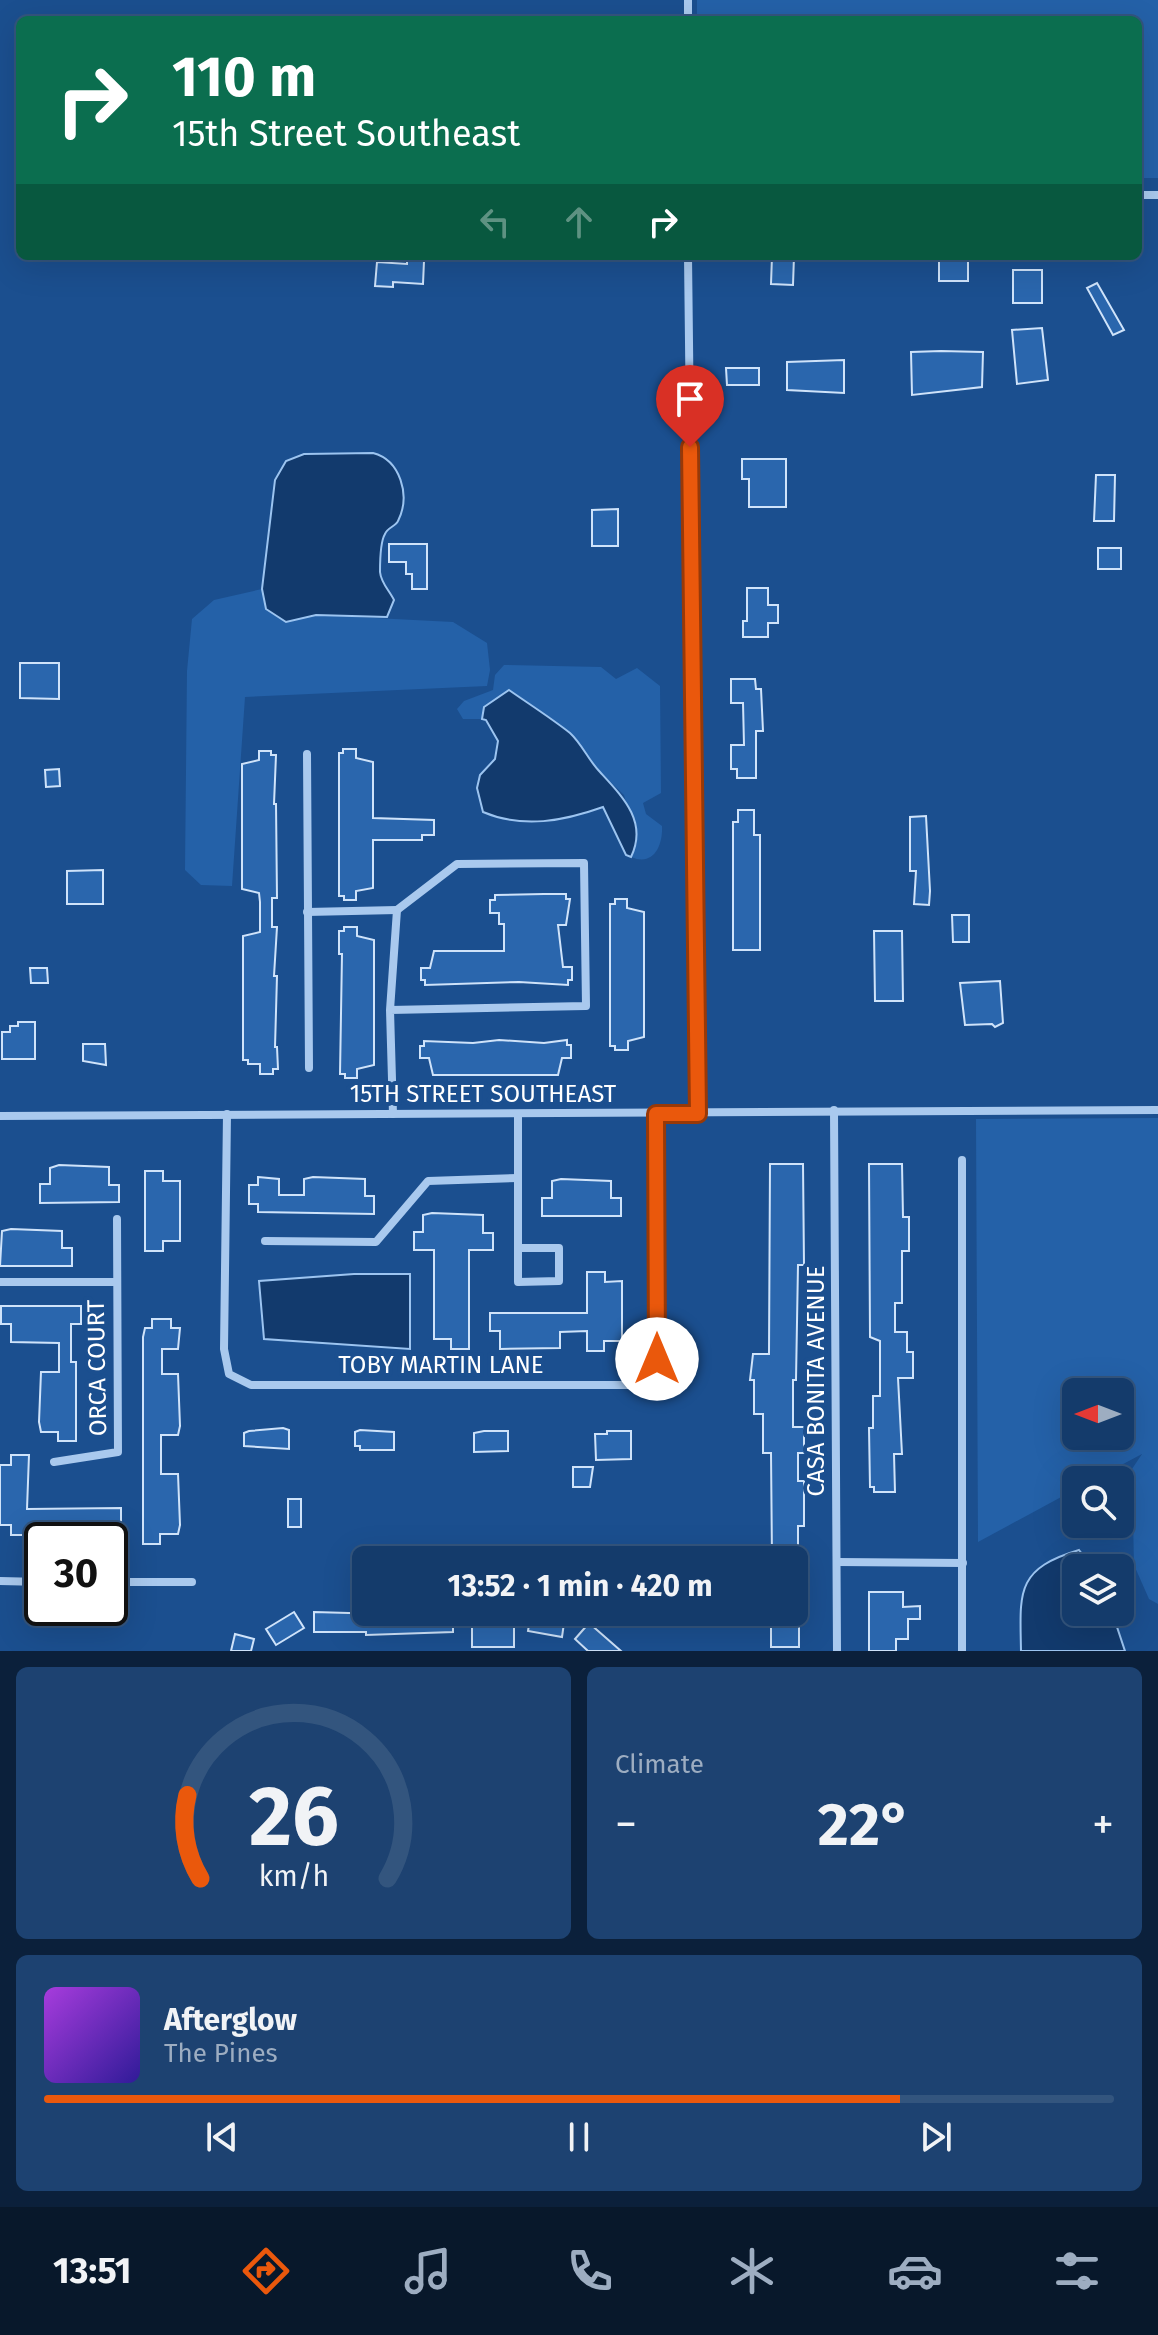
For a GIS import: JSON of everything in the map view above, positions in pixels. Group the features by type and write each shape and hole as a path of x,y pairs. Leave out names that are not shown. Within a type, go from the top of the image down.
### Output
{"street":[{"path":"688,260 698,1114"},
{"path":"307,754 309,1068"},
{"path":"307,912 397,910 457,864 584,863 586,1006 390,1010"},
{"path":"393,1114 390,1010 397,910"},
{"name":"CASA BONITA AVENUE","path":"834,1110 837,1651"},
{"name":"15TH STREET SOUTHEAST","path":"0,1116 1158,1110"},
{"name":"TOBY MARTIN LANE","path":"227,1114 224,1349 229,1374 251,1385 612,1385 647,1380 657,1359 656,1114"},
{"path":"518,1114 518,1178 518,1248 518,1282 559,1281 559,1248 518,1248"},
{"path":"962,1160 962,1651"},
{"path":"265,1241 376,1242 428,1181 518,1178"},
{"name":"ORCA COURT","path":"54,1462 118,1452 117,1219"},
{"path":"0,1282 116,1282"},
{"path":"838,1562 963,1563"},
{"path":"0,1581 24,1582"},
{"path":"128,1582 192,1582"}],"shaded area":[{"path":"697,0 1158,0 1158,178 1142,178 1142,16 697,16"},
{"path":"373,453 390,463 403,490 402,511 398,521 386,532 381,547 381,576 394,600 387,617 316,615 286,622 266,609 262,589 275,480 286,461 304,454"},
{"path":"262,589 266,609 292,619 316,615 453,622 487,643 490,670 487,686 245,697 232,886 201,885 185,870 187,671 192,619 214,600"},
{"path":"504,665 601,667 616,679 637,668 660,686 661,793 643,803 646,814 662,826 659,847 651,857 631,857 637,843 624,795 598,770 484,707 482,719 463,719 457,709 464,701 493,690 495,675"},
{"path":"509,690 570,733 617,791 635,821 637,832 631,857 626,855 603,807 558,819 528,822 483,812 477,788 480,775 495,759 498,741 486,720 482,719 484,707"},
{"path":"1158,1118 1158,1604 1149,1599 1134,1565 1134,1466 1142,1454 1119,1466 1062,1466 1062,1497 978,1542 976,1119"},
{"path":"354,1274 410,1274 410,1349 264,1339 259,1281"},
{"path":"1062,1556 1062,1626 1117,1626 1125,1651 1021,1651 1022,1599 1026,1586 1032,1575"}],"building":[{"path":"407,260 424,261 423,284 393,282 393,287 375,286 377,262 407,264"},
{"path":"772,260 794,260 793,285 771,284"},
{"path":"939,260 968,260 968,281 939,281"},
{"path":"1013,270 1042,270 1042,303 1013,303"},
{"path":"1097,283 1124,330 1113,335 1087,288"},
{"path":"1042,328 1048,380 1017,384 1012,330"},
{"path":"911,352 983,352 982,387 912,395"},
{"path":"844,360 844,393 787,390 787,362"},
{"path":"726,368 759,368 759,385 727,385"},
{"path":"742,459 786,459 786,507 749,507 749,479 742,479"},
{"path":"1096,475 1115,475 1114,521 1094,521"},
{"path":"618,509 618,546 592,546 592,510"},
{"path":"389,544 427,544 427,589 412,589 412,574 406,574 406,562 389,562"},
{"path":"1098,548 1121,548 1121,569 1098,569"},
{"path":"747,588 768,588 768,605 778,605 778,623 768,623 768,637 743,637 743,621 747,621"},
{"path":"20,663 59,663 59,699 20,698"},
{"path":"731,679 755,679 756,689 761,689 763,731 756,731 756,778 737,778 737,769 731,769 731,745 744,745 743,703 731,703"},
{"path":"343,749 356,749 356,758 373,762 373,818 434,820 434,835 422,835 422,840 373,840 373,888 356,891 356,900 344,900 344,896 339,896 339,753 343,753"},
{"path":"259,751 271,751 271,755 276,755 277,898 272,898 272,927 277,927 274,976 277,976 275,1047 278,1069 273,1069 273,1074 260,1074 260,1064 248,1064 248,1060 243,1060 243,936 260,932 260,902 259,893 242,889 242,764 259,760"},
{"path":"59,769 60,786 46,787 45,770"},
{"path":"738,810 754,810 754,835 760,835 760,950 733,950 733,822 738,822"},
{"path":"926,816 929,905 914,904 916,871 910,871 910,817"},
{"path":"103,870 103,904 67,904 67,871"},
{"path":"566,894 566,899 570,899 566,925 558,925 563,967 572,967 572,980 568,980 568,985 519,982 425,985 425,980 421,980 421,968 430,968 434,951 504,951 504,924 499,924 499,913 490,913 490,900 495,900 495,895"},
{"path":"615,899 627,899 627,908 644,912 644,1037 628,1041 628,1050 615,1050 615,1046 610,1046 610,904 615,904"},
{"path":"952,915 969,915 969,942 953,942"},
{"path":"344,927 357,927 357,936 374,940 374,1065 357,1069 357,1078 345,1078 345,1074 340,1074 342,954 339,954 339,931 344,931"},
{"path":"874,931 902,931 903,1001 875,1001"},
{"path":"30,968 47,968 48,983 31,983"},
{"path":"1000,981 1003,1023 995,1027 992,1024 965,1025 960,983"},
{"path":"18,1022 35,1022 35,1059 2,1059 2,1032 10,1032 10,1026 18,1026"},
{"path":"499,1040 544,1043 567,1040 567,1045 571,1045 571,1058 562,1058 558,1075 433,1075 429,1058 420,1058 420,1046 424,1046 424,1041 473,1043"},
{"path":"83,1044 105,1044 106,1065 83,1061"},
{"path":"770,1164 803,1164 804,1265 798,1265 796,1380 793,1380 793,1427 804,1427 804,1453 798,1453 798,1481 804,1481 804,1526 798,1526 798,1546 772,1546 771,1453 763,1453 763,1414 754,1414 754,1380 750,1380 753,1354 769,1354"},
{"path":"869,1164 902,1164 903,1217 909,1217 909,1251 902,1251 902,1303 895,1303 895,1332 907,1332 907,1352 913,1352 913,1378 898,1378 902,1454 894,1454 895,1492 874,1492 874,1487 870,1487 869,1428 873,1428 873,1396 880,1396 880,1341 870,1337"},
{"path":"59,1165 109,1167 109,1185 119,1185 119,1202 40,1203 40,1184 50,1184 50,1168"},
{"path":"145,1171 163,1171 163,1181 180,1181 180,1241 163,1241 163,1251 145,1251"},
{"path":"258,1177 279,1179 279,1195 304,1195 304,1179 313,1177 365,1179 365,1196 374,1196 374,1214 258,1212 258,1204 249,1204 249,1185 258,1185"},
{"path":"552,1181 611,1181 611,1198 621,1198 621,1216 542,1216 542,1198 552,1198"},
{"path":"423,1215 483,1215 483,1233 493,1233 493,1250 469,1250 469,1349 451,1349 451,1339 434,1339 434,1250 414,1250 414,1232 423,1232"},
{"path":"2,1231 62,1231 62,1248 72,1248 72,1266 0,1266"},
{"path":"587,1272 605,1272 605,1282 622,1281 622,1341 604,1341 604,1351 587,1351 587,1331 560,1332 560,1348 500,1349 500,1331 490,1331 490,1313 587,1313"},
{"path":"1,1306 81,1306 81,1324 71,1324 71,1362 76,1362 76,1441 58,1441 58,1432 41,1432 39,1422 41,1372 59,1372 59,1343 11,1342 11,1324 1,1324"},
{"path":"152,1319 171,1319 171,1328 180,1328 178,1349 162,1349 162,1374 178,1374 180,1426 178,1435 161,1435 161,1474 178,1474 180,1525 178,1534 160,1534 160,1544 143,1544 143,1337 145,1328 152,1328"},
{"path":"289,1430 289,1449 244,1446 244,1433"},
{"path":"508,1431 508,1451 474,1452 474,1433"},
{"path":"607,1431 631,1431 631,1459 596,1460 595,1434 607,1434"},
{"path":"355,1432 394,1432 394,1450 360,1450 360,1446 355,1446"},
{"path":"11,1455 29,1455 27,1509 121,1508 121,1522 24,1522 24,1535 11,1535 11,1525 0,1525 0,1465 11,1465"},
{"path":"573,1467 593,1467 590,1487 573,1487"},
{"path":"288,1499 301,1499 301,1527 288,1527"},
{"path":"869,1592 903,1592 903,1607 920,1606 920,1619 908,1619 908,1639 896,1639 896,1651 869,1651"},
{"path":"294,1612 304,1628 276,1645 266,1629"},
{"path":"314,1612 352,1613 352,1626 453,1626 453,1632 366,1635 366,1632 314,1632"},
{"path":"472,1626 514,1626 514,1647 472,1647"},
{"path":"529,1626 564,1626 562,1637 528,1631"},
{"path":"586,1626 592,1626 621,1651 588,1651 575,1639"},
{"path":"771,1626 799,1626 799,1647 771,1647"},
{"path":"235,1634 254,1639 251,1651 231,1651"}],"route":[{"path":"657,1359 656,1114 698,1114 690,447"}]}
